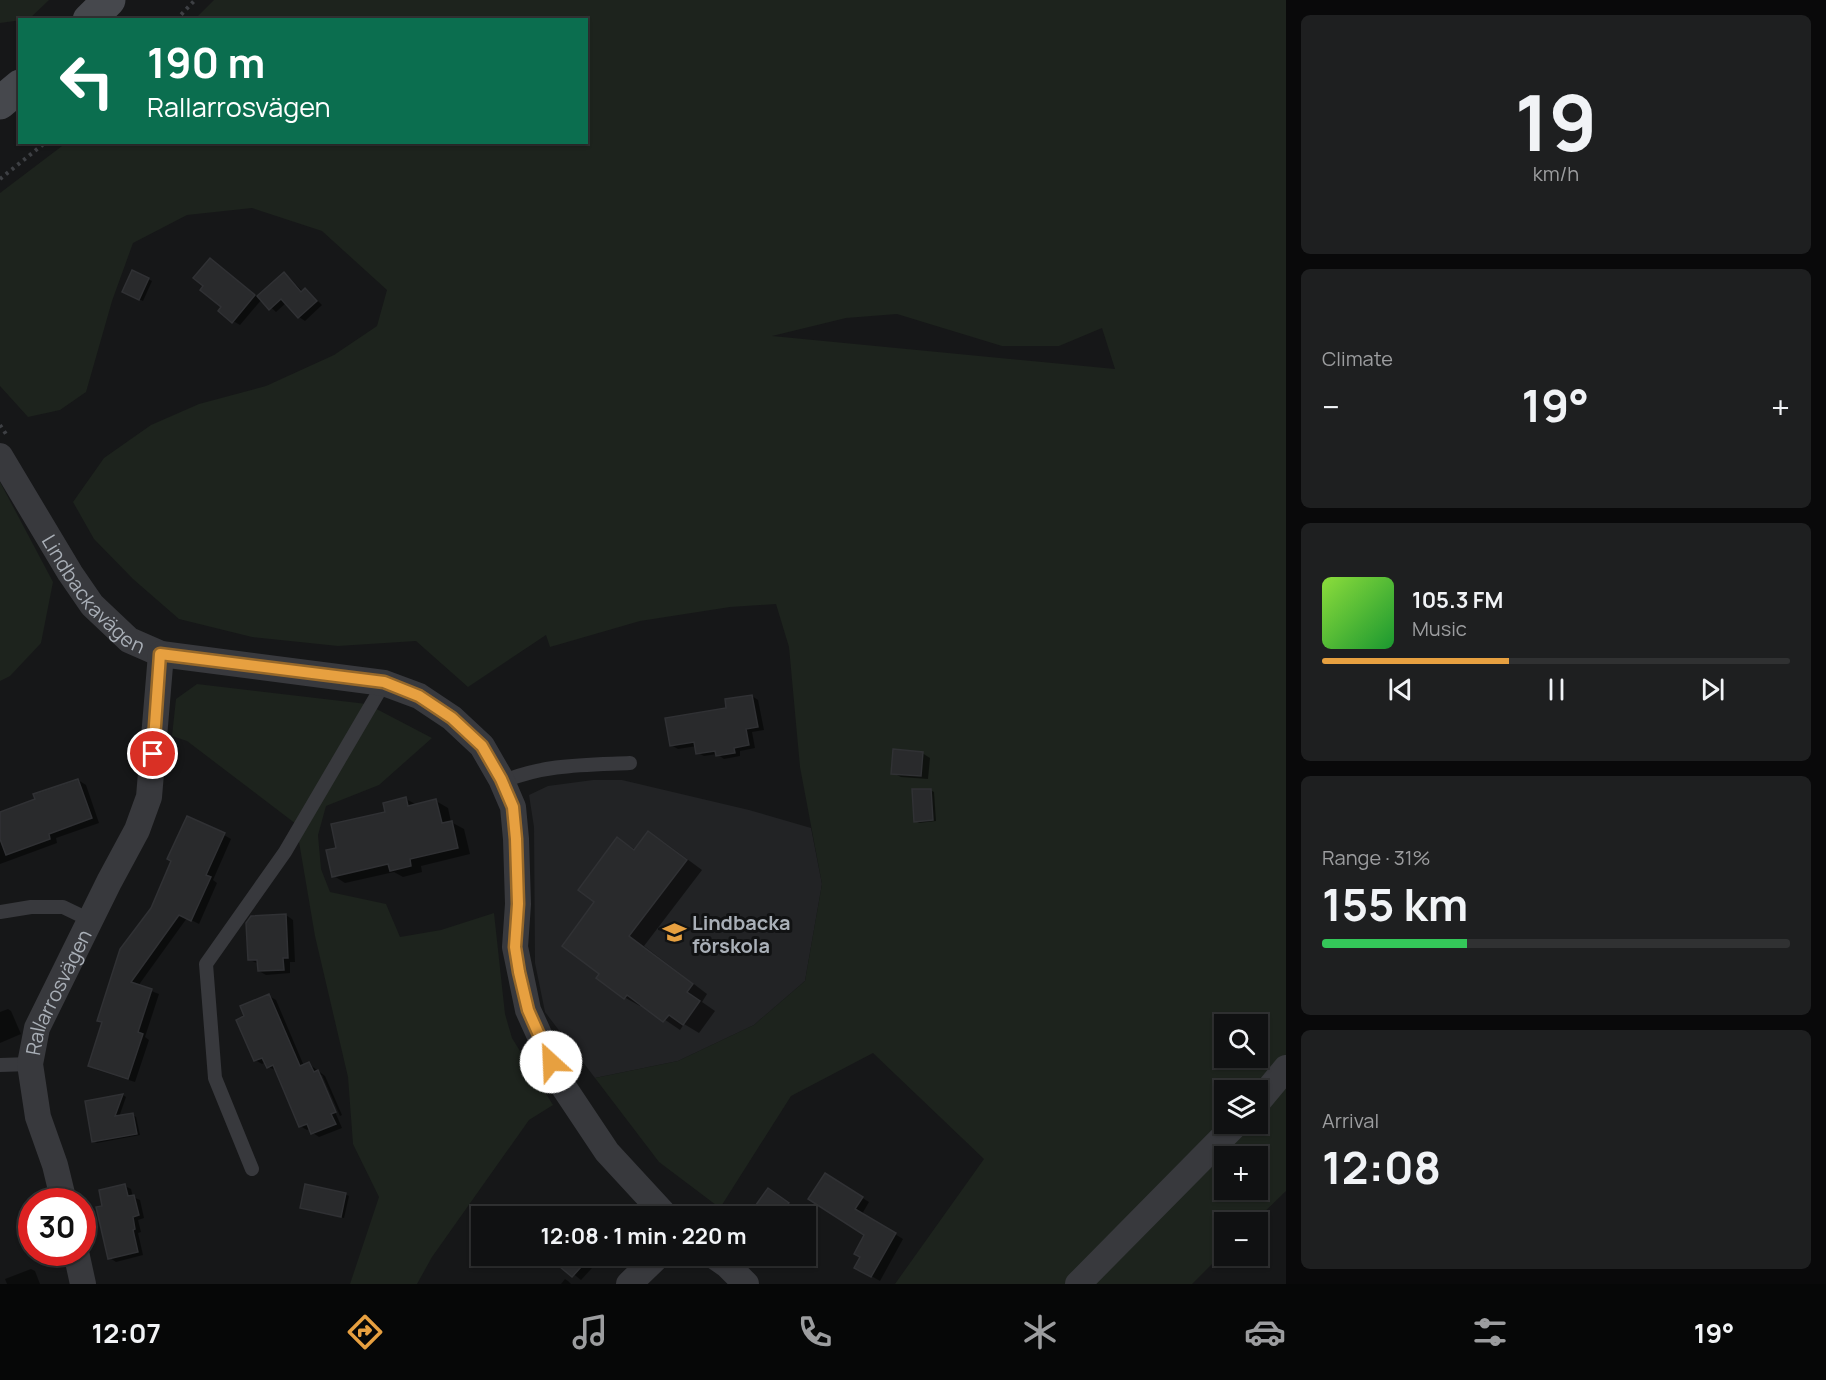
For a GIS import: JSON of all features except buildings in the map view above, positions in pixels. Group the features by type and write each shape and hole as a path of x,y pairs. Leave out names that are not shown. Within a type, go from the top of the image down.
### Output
{"main road":[{"path":"91,18 109,0"},
{"path":"0,103 18,88"}],"street":[{"name":"Lindbackavägen","path":"3,445 70,573 92,604 129,640 160,654 384,682 419,696 452,718 482,746 513,807 518,904 515,947 528,1010 561,1083 607,1152 657,1206"},
{"name":"Rallarrosvägen","path":"60,1188 39,1117 30,1064 37,1028 137,830 149,797 160,654"},
{"path":"1268,1090 1286,1068"},
{"path":"1078,1284 1226,1134"},
{"path":"79,1266 83,1284"},
{"path":"629,1284 648,1266"},
{"path":"725,1266 746,1284"}],"lane":[{"path":"252,1169 215,1078 206,964 285,852 384,682"},
{"path":"502,782 528,772 555,766 630,763"},
{"name":"Rallarrosvägen","path":"0,912 31,907 63,907 90,920"},
{"name":"Rallarrosvägen","path":"0,1065 30,1064"}],"path":[{"path":"178,18 195,0"},
{"path":"0,179 44,144"},
{"path":"0,425 3,445"}],"shaded area":[{"path":"0,0 49,0 30,18 18,18 18,21 0,23"},
{"path":"214,0 1286,0 1286,1191 1264,1212 1214,1212 1214,1262 1192,1284 895,1284 984,1159 873,1053 791,1096 721,1206 717,1206 659,1162 595,1078 678,1061 754,1025 805,981 822,884 800,767 789,647 776,604 730,607 640,621 550,647 546,635 468,687 416,641 338,646 252,637 179,619 133,579 94,539 73,502 104,458 151,425 199,404 266,386 334,355 377,326 387,290 322,231 252,208 187,215 133,243 112,301 86,392 60,410 28,417 0,386 0,193 65,144 588,144 588,18 196,18","holes":["897,314 1002,346 1059,346 1102,328 1115,369 772,336 846,318"]},
{"path":"0,482 53,582 41,643 10,676 0,681"},
{"path":"197,684 367,704 432,738 379,785 326,806 318,835 321,869 330,892 386,904 400,937 441,930 494,913 505,1014 512,1038 553,1105 529,1120 432,1257 417,1284 350,1284 379,1197 353,1144 348,1077 315,936 296,824 187,741 172,736 176,699"},
{"name":"Lindbacka förskola","path":"593,780 622,780 749,810 811,828 822,884 805,981 754,1025 678,1061 595,1078 545,1012 535,963 534,827 529,795 548,786"}],"place":[{"name":"Lindbacka förskola","path":"674,933"}],"route":[{"path":"153,754 160,654 384,682 419,696 452,718 482,746 501,779 513,807 518,904 515,947 528,1010 551,1062"}]}
